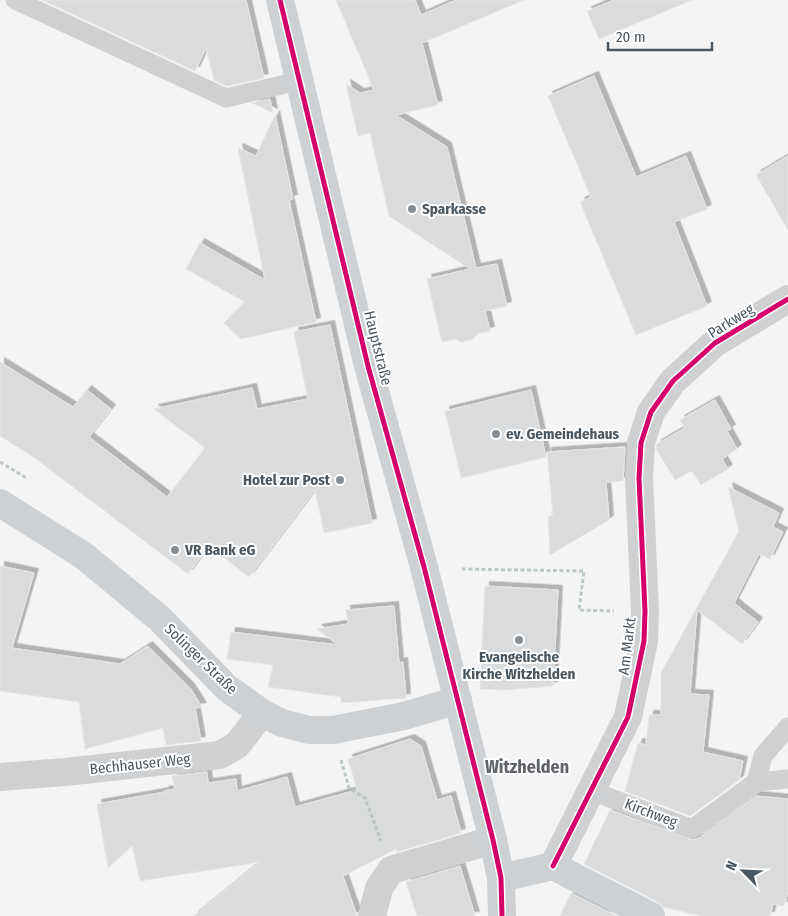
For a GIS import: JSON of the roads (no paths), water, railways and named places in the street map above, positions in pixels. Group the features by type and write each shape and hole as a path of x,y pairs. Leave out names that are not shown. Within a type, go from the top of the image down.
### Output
{"main road":[{"name":"Hauptstraße","path":"280,0 368,366 458,700"},
{"name":"Solinger Straße","path":"0,503 84,556 160,619 227,688 262,713 282,723 310,730 333,730 404,716 458,700"},
{"path":"458,700 501,878 502,916"},
{"path":"501,878 553,866 651,916"}],"street":[{"name":"Parkweg","path":"651,412 673,382 715,344 788,299"},
{"name":"Am Markt","path":"553,866 628,717 644,641 639,478 641,443 651,412"},
{"name":"Bechhauser Weg","path":"0,777 220,755 237,745 262,713"},
{"path":"372,916 379,888 391,870 493,840"}],"lane":[{"path":"15,0 226,98 299,81"},
{"path":"788,727 763,756 756,782 788,779"},
{"name":"Kirchweg","path":"592,791 692,829 756,782"}],"place":[{"name":"Sparkasse","path":"412,209"},
{"name":"ev. Gemeindehaus","path":"496,434"},
{"name":"Hotel zur Post","path":"340,480"},
{"name":"VR Bank eG","path":"175,550"},
{"name":"Evangelische Kirche Witzhelden","path":"519,640"}],"district":[{"name":"Witzhelden","path":"527,767"}]}
